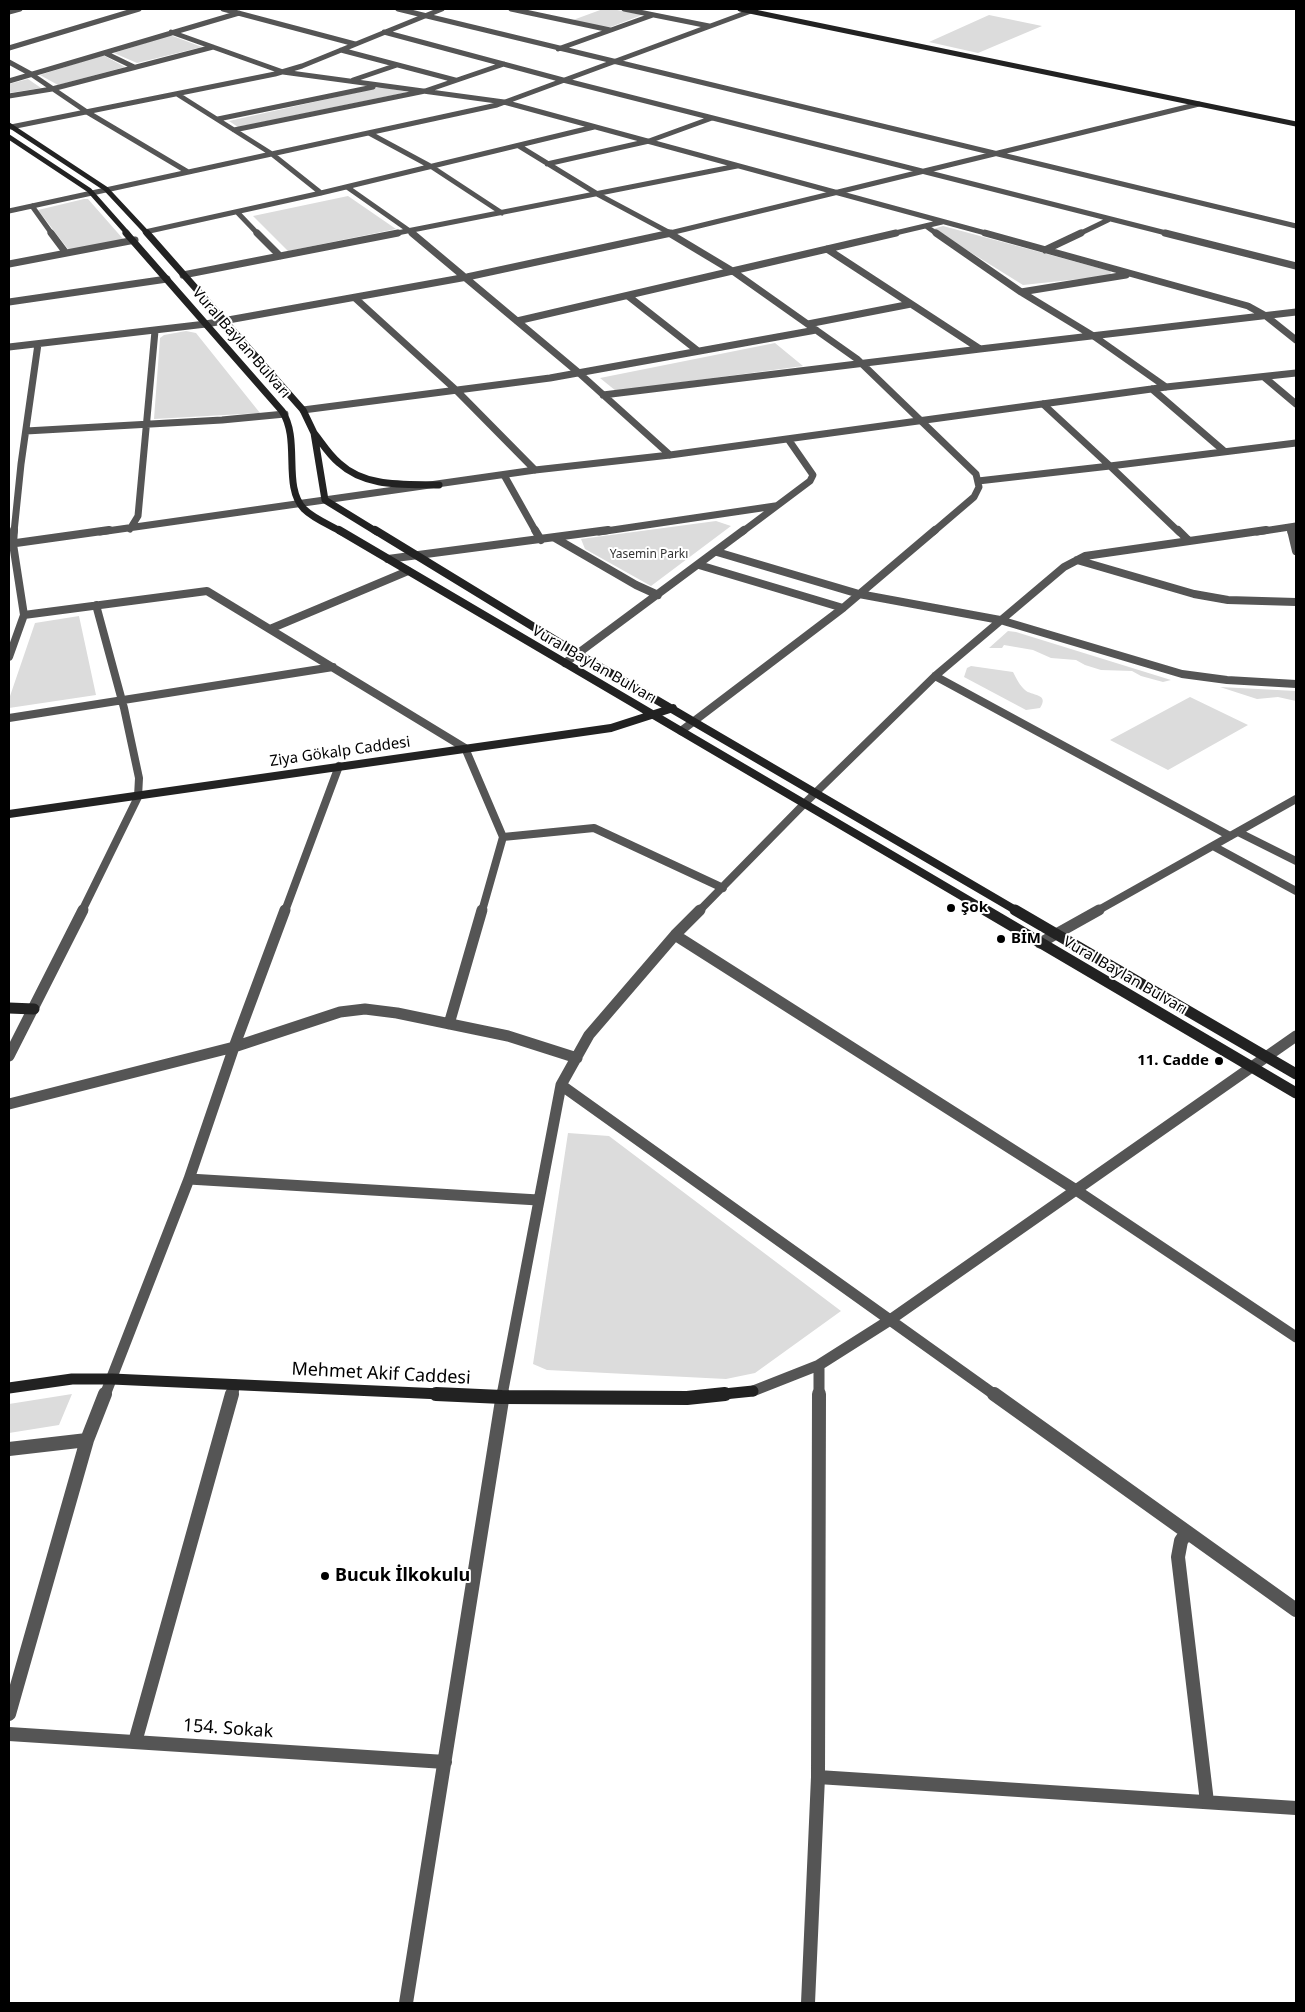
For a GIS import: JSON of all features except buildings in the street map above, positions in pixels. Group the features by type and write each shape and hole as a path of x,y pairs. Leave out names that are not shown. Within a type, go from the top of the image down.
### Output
{"main road":[{"path":"740,9 1296,124"},
{"name":"Vural Baylan Bulvarı","path":"10,126 106,189 303,410 314,433 325,500 578,654 1296,1074"},
{"name":"Vural Baylan Bulvarı","path":"9,137 91,192 135,240 285,414 291,431 292,465 299,504 305,510 1296,1093"},
{"path":"314,433 341,466 355,474 372,480 439,485"},
{"name":"Ziya Gökalp Caddesi","path":"9,814 611,728 654,716 673,708"},
{"path":"9,1008 34,1009"},
{"name":"Mehmet Akif Caddesi","path":"9,1388 72,1379 112,1379 502,1397 686,1398 753,1391"}],"street":[{"path":"9,12 20,9"},
{"path":"9,48 139,9"},
{"path":"222,9 355,44"},
{"path":"398,9 1296,226"},
{"path":"10,126 283,72 442,9"},
{"path":"511,9 610,30"},
{"path":"624,9 710,26"},
{"path":"9,211 504,102 751,11"},
{"path":"9,81 239,13"},
{"path":"558,49 653,15"},
{"path":"171,32 283,72 504,102 839,192 1248,306 1266,316 1296,340"},
{"path":"384,32 1108,220 1296,266"},
{"path":"9,96 52,89 214,46"},
{"path":"341,50 456,80"},
{"path":"105,53 134,68"},
{"path":"9,62 32,74 87,112 188,172"},
{"path":"350,81 397,64"},
{"path":"234,130 425,91 504,64"},
{"path":"218,119 381,85"},
{"path":"176,94 272,154 321,193"},
{"path":"9,347 206,324 467,277 670,233 1199,104"},
{"path":"547,164 649,141 712,118"},
{"path":"145,232 347,187 595,127"},
{"path":"369,133 432,167 502,213"},
{"path":"519,146 599,195 670,233 734,272 808,324 862,363 976,474 979,487 974,497 843,608 681,731"},
{"path":"183,275 740,166"},
{"path":"347,187 410,231 467,277 670,454"},
{"path":"32,206 66,253"},
{"path":"237,212 280,256"},
{"path":"1045,250 1108,220"},
{"path":"517,320 734,272 945,222"},
{"path":"926,226 1021,292 1095,337 1166,387"},
{"path":"9,264 135,240"},
{"path":"827,249 980,349"},
{"path":"1021,292 1130,274"},
{"path":"9,302 167,279"},
{"path":"628,296 698,351"},
{"path":"355,298 456,390 535,470"},
{"path":"808,324 910,304"},
{"path":"604,395 1296,312"},
{"path":"303,410 579,373 816,330"},
{"path":"130,529 138,516 155,331"},
{"path":"9,658 24,615 11,544 38,344"},
{"path":"11,544 130,529 535,470 788,439 919,419 1166,387 1264,378 1296,373"},
{"path":"1264,378 1296,404"},
{"path":"1152,389 1224,451"},
{"path":"1043,404 1189,541"},
{"path":"26,431 285,414"},
{"path":"565,664 810,481 813,475 788,439"},
{"path":"978,482 1296,443"},
{"path":"504,475 541,540"},
{"path":"388,559 541,540 775,506"},
{"path":"406,2003 502,1397 538,1200 561,1085 589,1035 675,934 723,888 814,793 935,676 1064,567 1085,556 1293,526 1296,551"},
{"path":"555,538 636,585 658,595"},
{"path":"717,552 859,594 1000,620 1182,674 1227,680 1296,684"},
{"path":"1078,560 1194,594 1228,600 1296,602"},
{"path":"699,565 843,608"},
{"path":"270,629 408,571"},
{"path":"24,615 207,591 465,748 503,837 449,1024"},
{"path":"9,1056 34,1009 138,796 139,778 122,701 96,605"},
{"path":"9,718 333,667"},
{"path":"935,676 1234,834 1296,862"},
{"path":"9,1714 87,1440 189,1179 234,1046 339,766"},
{"path":"1040,943 1296,799"},
{"path":"503,837 594,828 723,888"},
{"path":"1213,846 1296,891"},
{"path":"675,934 1076,1190 1296,1337"},
{"path":"9,1104 234,1046 340,1012 364,1009 508,1036 577,1058"},
{"path":"753,1391 819,1365 890,1320 1296,1036"},
{"path":"561,1085 1296,1610"},
{"path":"189,1179 538,1200"},
{"path":"808,2003 818,1778 819,1365"},
{"path":"135,1742 235,1385"},
{"path":"9,1449 87,1440"},
{"path":"1187,1532 1181,1541 1178,1557 1207,1802"},
{"name":"154. Sokak","path":"9,1734 445,1762"},
{"path":"818,1778 1296,1808"}],"green space":[{"path":"603,9 642,15 608,28 573,20"},
{"path":"989,15 1042,26 978,53 929,42"},
{"path":"170,35 202,47 137,63 114,53"},
{"path":"103,55 125,67 58,85 40,75"},
{"path":"28,79 41,88 9,93 9,84"},
{"path":"381,87 408,92 238,127 229,121"},
{"path":"348,196 396,229 288,251 253,216"},
{"path":"88,199 124,240 68,249 38,210"},
{"path":"943,226 1110,271 1111,273 1108,276 1023,285 933,229"},
{"path":"186,331 196,333 260,413 154,419 160,338 164,335"},
{"path":"775,343 803,366 616,391 600,378"},
{"name":"Yasemin Parkı","path":"716,521 731,526 651,586 585,549 581,539"},
{"path":"79,616 96,695 9,708 9,699 35,623"},
{"path":"1008,631 1171,680 1163,682 1141,676 1132,671 1101,670 1076,660 1051,658 1033,650 1004,645 1002,648 989,648"},
{"path":"971,666 1013,672 1025,690 1041,697 1043,700 1040,708 1026,710 964,677 967,668"},
{"path":"1220,687 1296,691 1296,701 1278,697 1257,699"},
{"path":"1190,697 1248,725 1168,770 1110,740"},
{"path":"568,1133 609,1136 841,1311 755,1373 726,1379 547,1370 533,1364"},
{"path":"72,1394 59,1425 9,1433 9,1404"}],"place":[{"name":"Şok","path":"951,908"},
{"name":"BİM","path":"1001,939"},
{"name":"11. Cadde","path":"1219,1061"},
{"name":"Bucuk İlkokulu","path":"325,1576"}]}
